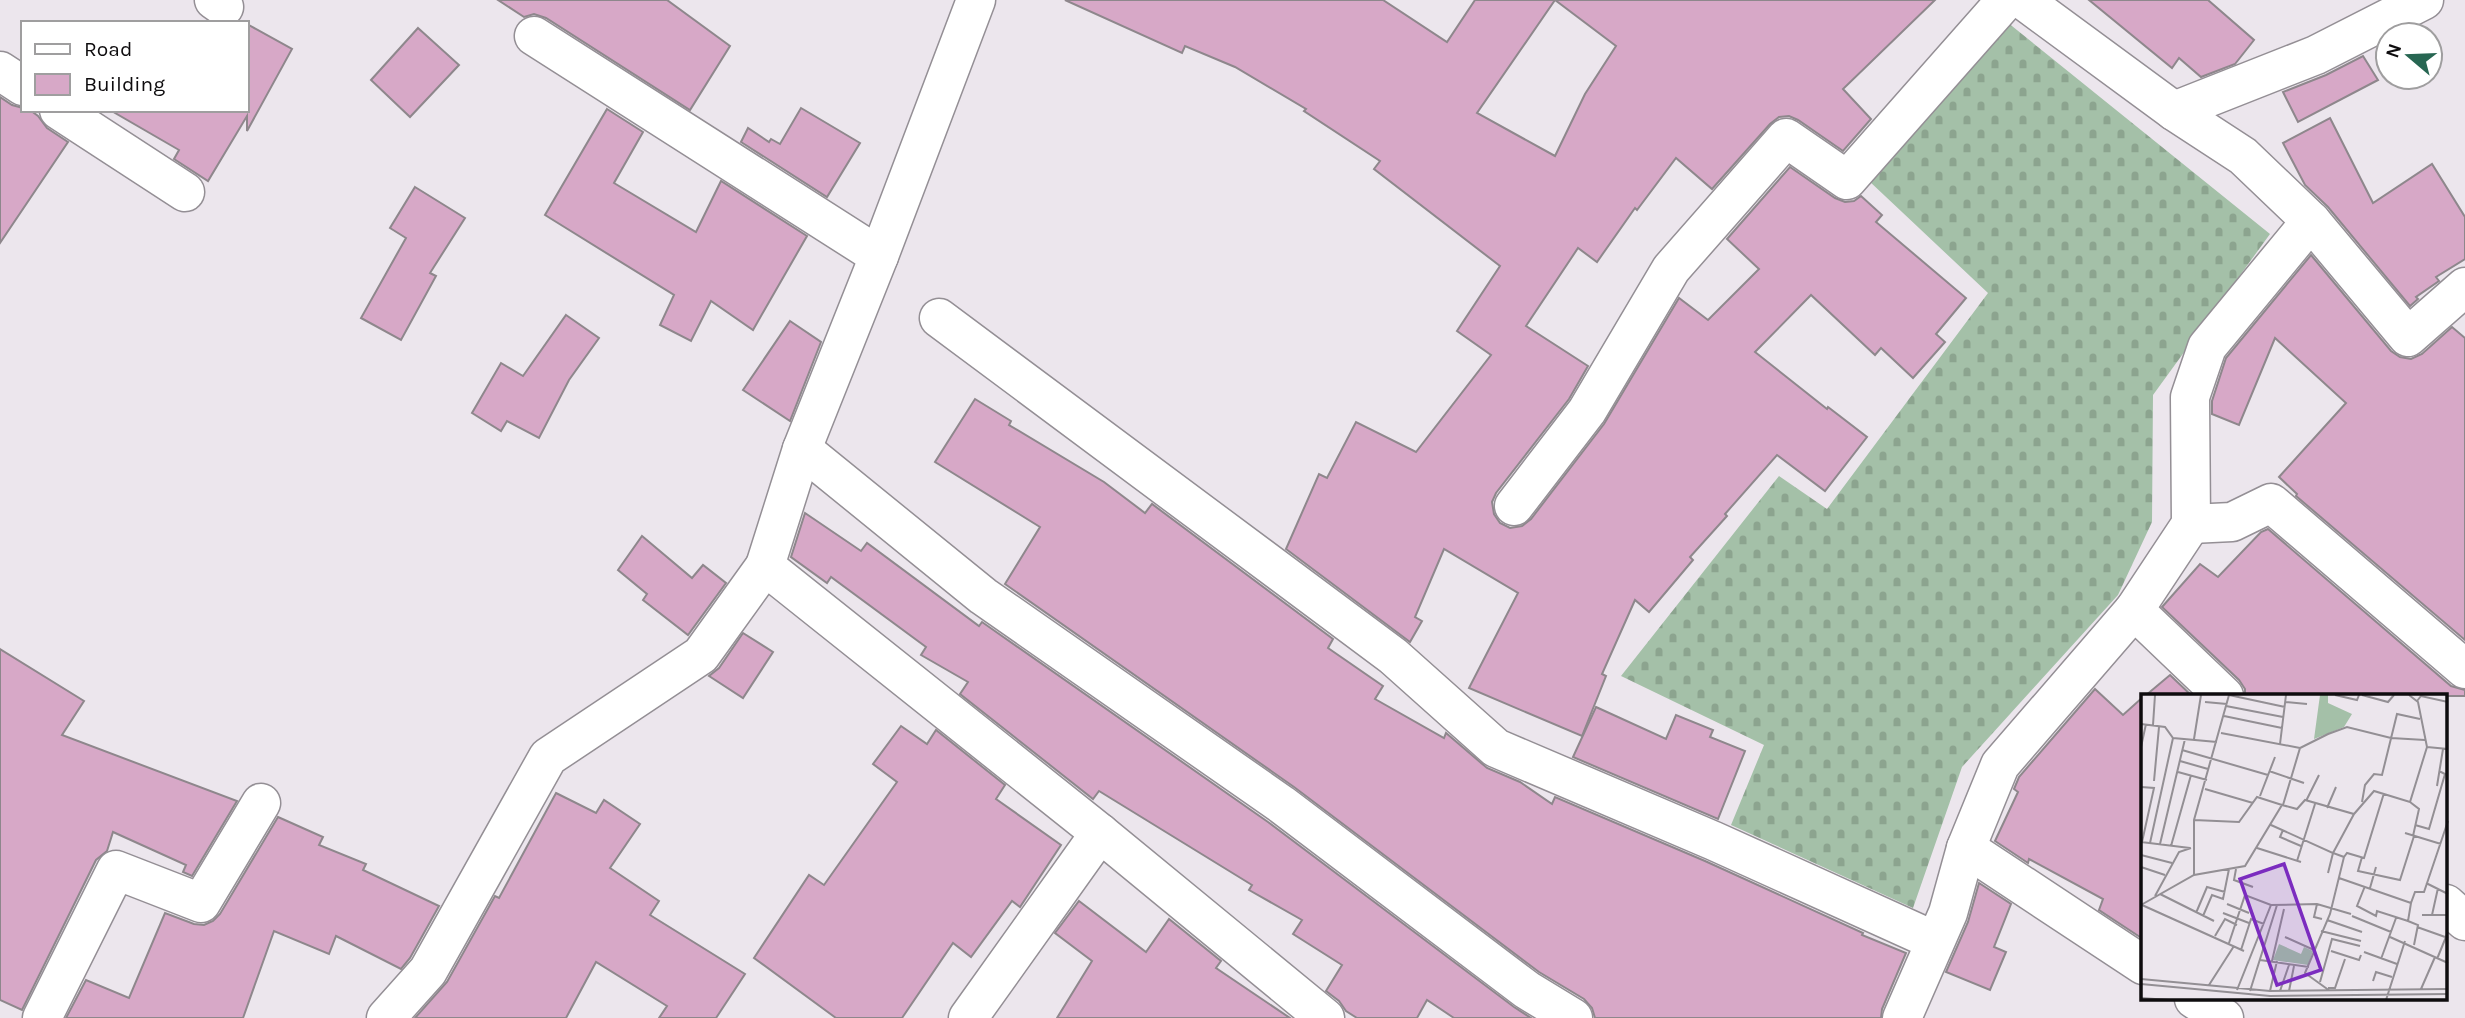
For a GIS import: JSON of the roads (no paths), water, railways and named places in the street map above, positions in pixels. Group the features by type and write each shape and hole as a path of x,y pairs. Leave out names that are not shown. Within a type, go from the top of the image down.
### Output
{"street":[{"path":"386,1018 428,971 548,757 701,655 765,566 802,449 976,0"},
{"path":"1514,506 1587,411 1671,269 1786,138 1847,180 2006,0"},
{"path":"2022,0 2174,111 2243,156 2311,221 2408,337 2465,287"},
{"path":"2174,111 2316,55 2424,0"},
{"path":"534,36 879,256"},
{"path":"0,71 21,85"},
{"path":"62,112 185,192"},
{"path":"1902,1018 1948,913 1966,848 2000,765 2134,610 2192,524 2190,397 2207,347 2311,221"},
{"path":"939,318 1393,656 1496,748 1714,841 1935,941"},
{"path":"802,449 983,596 1281,804 1527,990 1573,1018"},
{"path":"2192,524 2232,522 2271,503 2465,669"},
{"path":"765,566 1100,833 1325,1018"},
{"path":"2134,610 2222,694"},
{"path":"42,1018 116,870 201,903 261,803"},
{"path":"968,1018 1100,833"},
{"path":"1966,848 2141,964"},
{"path":"2448,906 2465,921"},
{"path":"2196,1000 2224,1018"}]}
